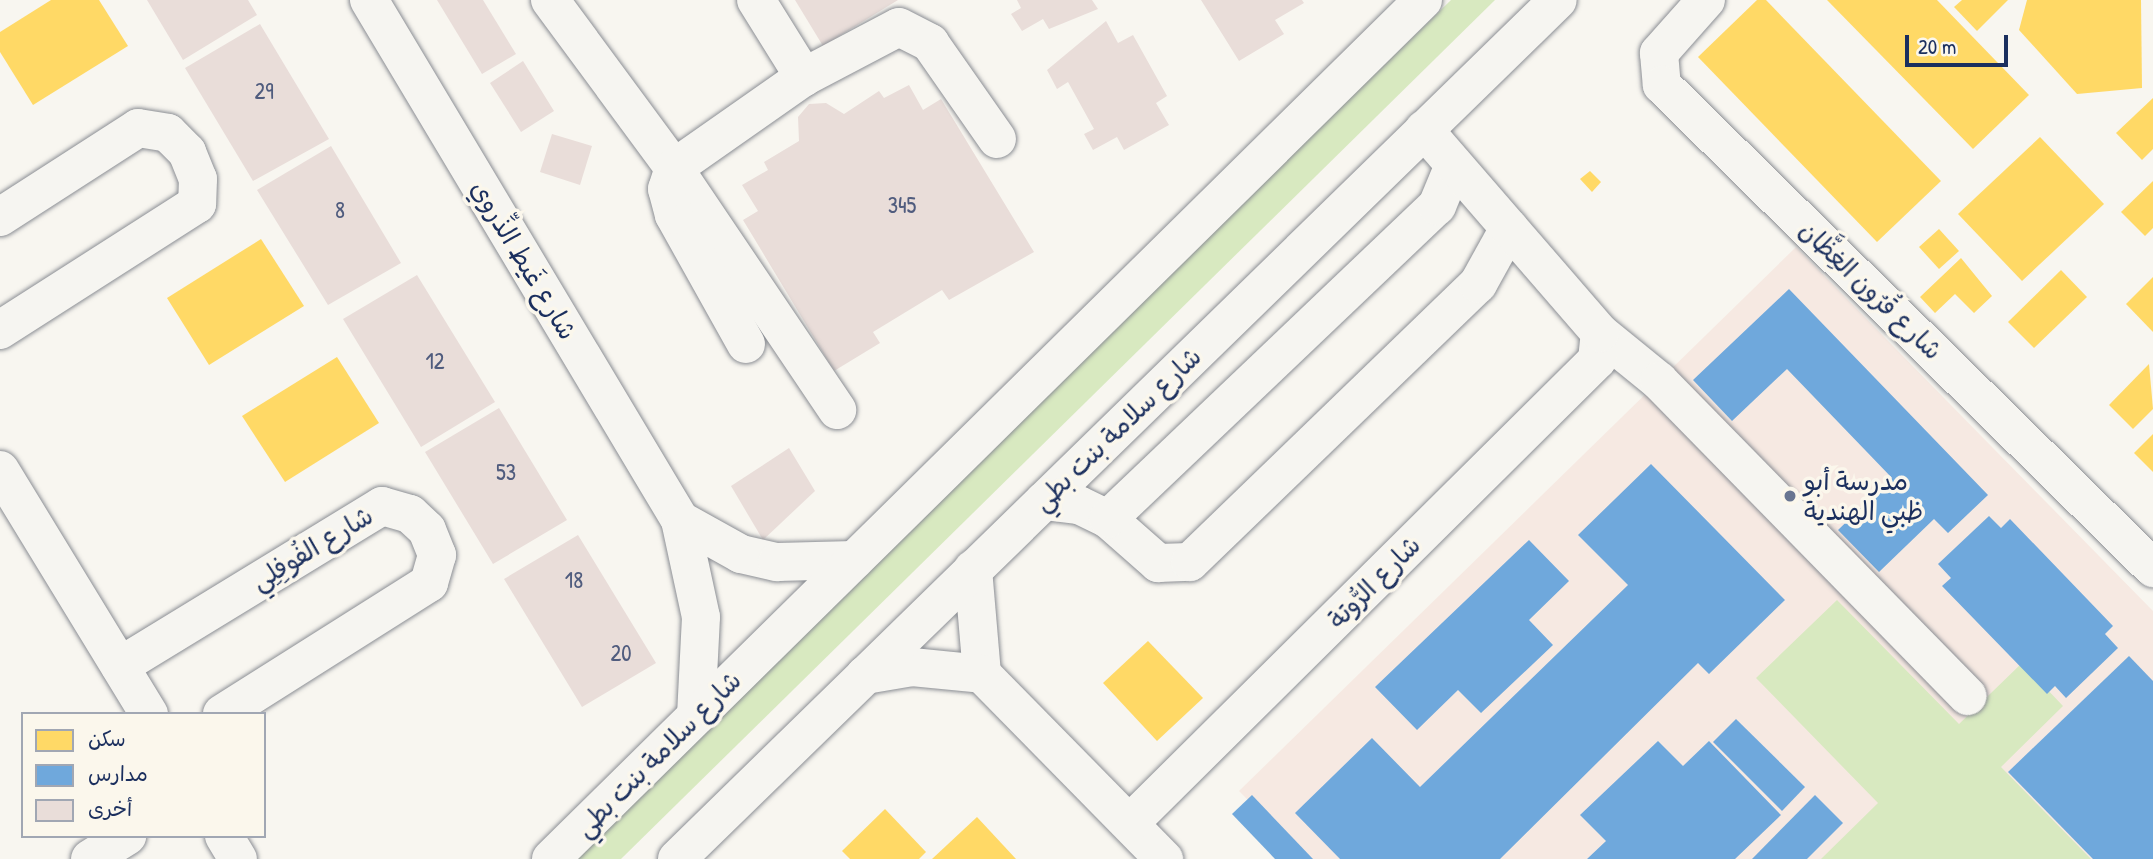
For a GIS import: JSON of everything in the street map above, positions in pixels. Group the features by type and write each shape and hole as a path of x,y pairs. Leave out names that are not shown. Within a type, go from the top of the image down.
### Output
{"street":[{"name":"شارع غَيط الذِّروي","path":"369,0 680,520 701,617 696,716"},
{"path":"550,0 674,167 836,410"},
{"path":"756,0 804,77"},
{"name":"شارع سلامة بنت بطي","path":"551,859 1423,0"},
{"name":"شارع سلامة بنت بطي","path":"677,859 1558,0"},
{"name":"شارع قُرُون الغِظَّان","path":"1706,0 1658,53 1662,85 2153,568"},
{"path":"746,344 674,215 667,189 674,167 804,77 899,27 918,33 996,139"},
{"path":"0,217 138,128 168,133 187,152 198,178 197,204 0,330"},
{"path":"1424,130 1600,333 1659,381 1968,696"},
{"path":"1108,519 1437,206 1454,165"},
{"path":"1044,501 1079,505 1108,519 1158,563 1190,562 1478,284 1508,228"},
{"name":"شارع الرُّوتة","path":"1130,822 1590,370 1601,351 1600,333"},
{"path":"0,470 148,712"},
{"name":"شارع الفُوفِلِي","path":"120,666 382,506 410,514 427,530 438,555 429,583 225,712"},
{"name":"شارع غَيط الذِّروي","path":"680,520 741,554 777,562 854,560"},
{"path":"973,569 982,674"},
{"path":"864,675 912,667 982,674 1164,859"},
{"path":"90,859 124,838"},
{"path":"225,838 238,859"}],"shaded area":[{"name":"مدرسة أبو ظبي الهندية","path":"1796,247 2153,611 2153,859 1306,859 1239,791"}],"green space":[{"path":"1451,0 1495,0 621,859 569,859"},
{"path":"1837,600 1959,724 2022,663 2063,706 2001,767 2091,859 1821,859 1878,803 1756,678"}],"building: سكن":[{"path":"51,0 99,0 128,46 33,105 0,52 0,32"},
{"path":"1757,0 1766,0 1941,181 1877,242 1698,57"},
{"path":"1827,0 1937,0 2029,95 1973,149"},
{"path":"1962,0 2008,0 1977,31 1954,7"},
{"path":"2027,0 2141,0 2142,88 2077,94 2019,30"},
{"path":"2153,98 2153,149 2142,160 2116,133"},
{"path":"2040,137 2104,204 2022,281 1958,214"},
{"path":"1590,171 1601,182 1592,192 1580,179"},
{"path":"2153,181 2153,228 2145,236 2121,212"},
{"path":"1939,229 1959,251 1939,269 1919,247"},
{"path":"261,239 304,306 209,365 167,298"},
{"path":"1961,258 1992,296 1974,313 1955,294 1935,313 1920,297"},
{"path":"2061,270 2087,297 2034,348 2008,322"},
{"path":"2153,277 2153,332 2126,304"},
{"path":"337,357 379,423 285,482 242,416"},
{"path":"2149,364 2153,409 2133,429 2109,405"},
{"path":"2153,434 2153,472 2134,453"},
{"path":"1148,641 1203,698 1157,741 1103,683"},
{"path":"885,809 926,852 919,859 850,859 842,851"},
{"path":"977,817 1016,859 932,859"}],"building: مدارس":[{"path":"1789,289 1988,495 1948,533 1934,519 1879,572 1838,530 1892,478 1787,369 1732,421 1693,380"},
{"path":"1651,464 1785,600 1709,674 1698,663 1500,859 1340,859 1295,813 1372,738 1420,787 1628,585 1578,535"},
{"path":"1989,516 2001,528 2010,519 2113,626 2105,634 2118,648 2066,698 2055,686 2047,694 1942,586 1951,578 1938,564"},
{"path":"1529,540 1569,581 1529,620 1553,645 1481,713 1458,690 1417,730 1375,687"},
{"path":"2129,656 2153,681 2153,859 2093,859 2008,772"},
{"path":"1736,719 1805,787 1782,811 1713,742"},
{"path":"1658,741 1683,766 1709,741 1781,815 1735,859 1587,859 1606,841 1580,815"},
{"path":"1252,795 1313,859 1275,859 1232,814"},
{"path":"1815,795 1843,823 1807,859 1752,859"}],"building: أخرى":[{"path":"147,0 248,0 257,15 183,60"},
{"path":"437,0 483,0 516,54 482,74"},
{"path":"795,0 898,0 823,46"},
{"path":"1017,0 1092,0 1098,9 1049,29 1043,19 1022,31 1011,14 1021,8"},
{"path":"1201,0 1302,0 1304,3 1275,20 1284,34 1239,61"},
{"path":"1106,21 1118,43 1133,35 1167,96 1156,103 1169,125 1124,150 1117,137 1093,150 1084,134 1094,129 1068,82 1057,89 1047,70"},
{"path":"260,24 329,139 253,181 185,68"},
{"path":"523,61 554,111 521,132 490,83"},
{"path":"909,85 923,110 941,99 1034,252 949,300 942,290 873,332 880,343 834,371 743,220 758,211 742,185 768,170 764,162 799,141 798,117 809,104 826,103 844,114 879,91 884,98"},
{"path":"552,134 592,146 580,185 540,172"},
{"path":"331,146 401,263 328,305 257,190"},
{"path":"417,275 495,402 421,447 343,319"},
{"path":"499,408 567,520 493,564 425,452"},
{"path":"789,448 815,491 763,540 731,486"},
{"path":"578,535 656,663 582,707 504,579"}],"place":[{"name":"مدرسة أبو ظبي الهندية","path":"1790,496"}]}
